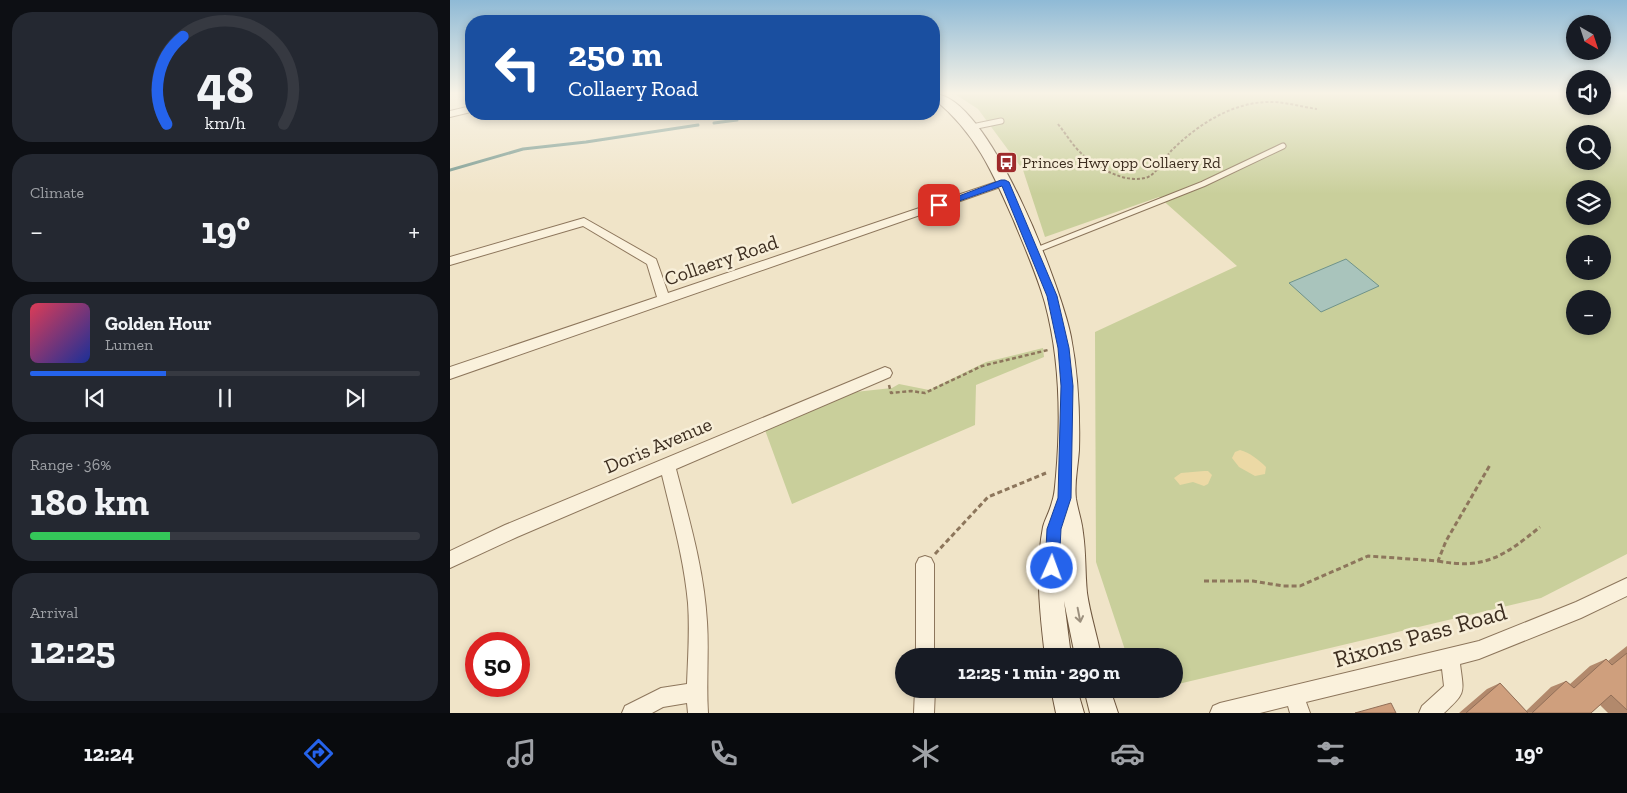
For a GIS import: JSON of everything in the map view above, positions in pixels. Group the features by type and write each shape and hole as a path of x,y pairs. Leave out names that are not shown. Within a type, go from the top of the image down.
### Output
{"main road":[{"path":"972,128 984,144 1005,182 1052,296 1063,348 1067,402 1064,498 1072,532 1075,594 1086,648"},
{"path":"1057,648 1054,625 1052,554 1054,529 1064,498"},
{"path":"1066,698 1070,713"},
{"path":"1100,698 1104,713"}],"street":[{"name":"Collaery Road","path":"450,373 1005,182"},
{"path":"450,261 584,222 652,262 664,299"},
{"name":"Doris Avenue","path":"450,560 511,531 885,372"},
{"path":"667,464 692,563 698,622 696,692 698,713"},
{"path":"924,648 925,564"},
{"name":"Rixons Pass Road","path":"1220,713 1297,704 1488,647 1582,609 1627,586"},
{"path":"1429,713 1454,690 1450,657"},
{"path":"632,713 661,698 696,692"},
{"path":"924,698 924,713"}],"lane":[{"path":"1034,251 1203,184 1283,146"}],"path":[{"path":"1061,127 1081,153 1093,162 1121,177 1141,179 1151,176 1170,152 1199,127"},
{"path":"885,372 891,393 911,391 925,393 982,366 1048,350"},
{"path":"1438,561 1454,526 1490,465"},
{"path":"925,564 988,497 1046,473"},
{"path":"1204,581 1253,581 1283,586 1300,586 1368,556 1438,561 1461,565 1478,563 1498,558 1519,545 1540,527"}],"green space":[{"path":"991,127 1566,127 1566,170 1611,170 1611,127 1627,127 1627,554 1541,598 1183,683 1183,648 1124,648 1096,562 1095,332 1237,266 1159,197 1045,237 1023,170"},
{"path":"1043,348 1044,357 976,385 975,425 792,504 765,430 855,392 892,388 899,384 929,390 986,362"}],"sand":[{"path":"1240,450 1263,464 1266,467 1265,474 1255,476 1239,467 1232,458 1235,452"},
{"path":"1208,471 1212,475 1208,484 1204,486 1193,482 1180,485 1174,478 1181,473"}],"water":[{"path":"1346,259 1379,286 1321,312 1289,283"}],"building":[{"path":"1627,653 1627,710 1611,695 1591,713 1532,713 1566,681 1574,688 1606,659 1612,665"},
{"path":"1500,683 1528,713 1466,713"},
{"path":"1391,703 1396,713 1355,713"}],"waterway":[{"path":"450,170 523,149 586,142 683,127"}],"place":[{"name":"Princes Hwy opp Collaery Rd","path":"1006,162"}],"route":[{"path":"939,205 1005,182 1052,296 1061,331 1067,386 1068,427 1064,498 1054,529 1052,568"}]}
